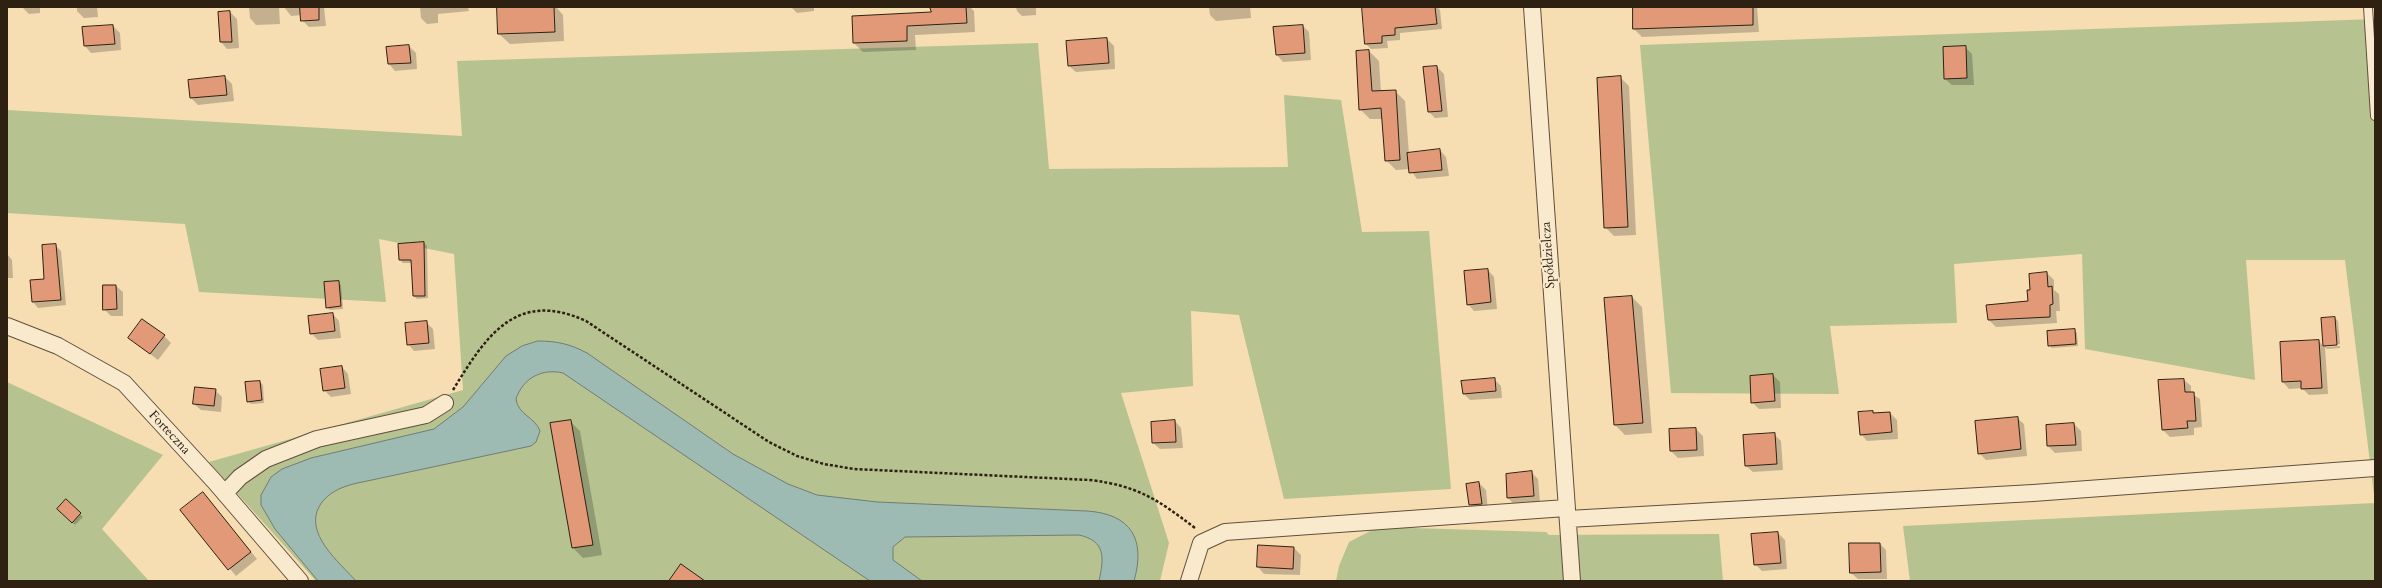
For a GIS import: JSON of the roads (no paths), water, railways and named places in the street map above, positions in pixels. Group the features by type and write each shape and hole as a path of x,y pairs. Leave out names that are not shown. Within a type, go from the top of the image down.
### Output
{"street":[{"name":"Spółdzielcza","path":"1532,7 1572,581"},
{"name":"Forteczna","path":"7,326 58,346 124,384 225,493 300,581"},
{"path":"225,493 240,477 266,459 317,438 426,415 445,403"},
{"path":"1189,581 1201,543 1225,532 1567,510 2034,493 2375,468"}],"lane":[{"path":"2368,7 2375,116"}],"water":[{"path":"538,341 563,344 575,347 587,353 733,454 788,484 817,495 877,502 1087,511 1115,517 1132,531 1136,541 1138,553 1134,581 1099,581 1102,558 1099,546 1094,541 1079,535 905,537 893,547 893,560 922,581 870,581 563,373 548,372 541,373 528,380 523,385 516,399 520,409 538,426 540,431 536,442 531,446 353,484 330,494 320,505 316,516 316,526 319,536 325,546 356,581 318,581 275,529 261,505 261,495 271,477 282,469 311,458 434,429 463,407 506,356 522,346"}]}
